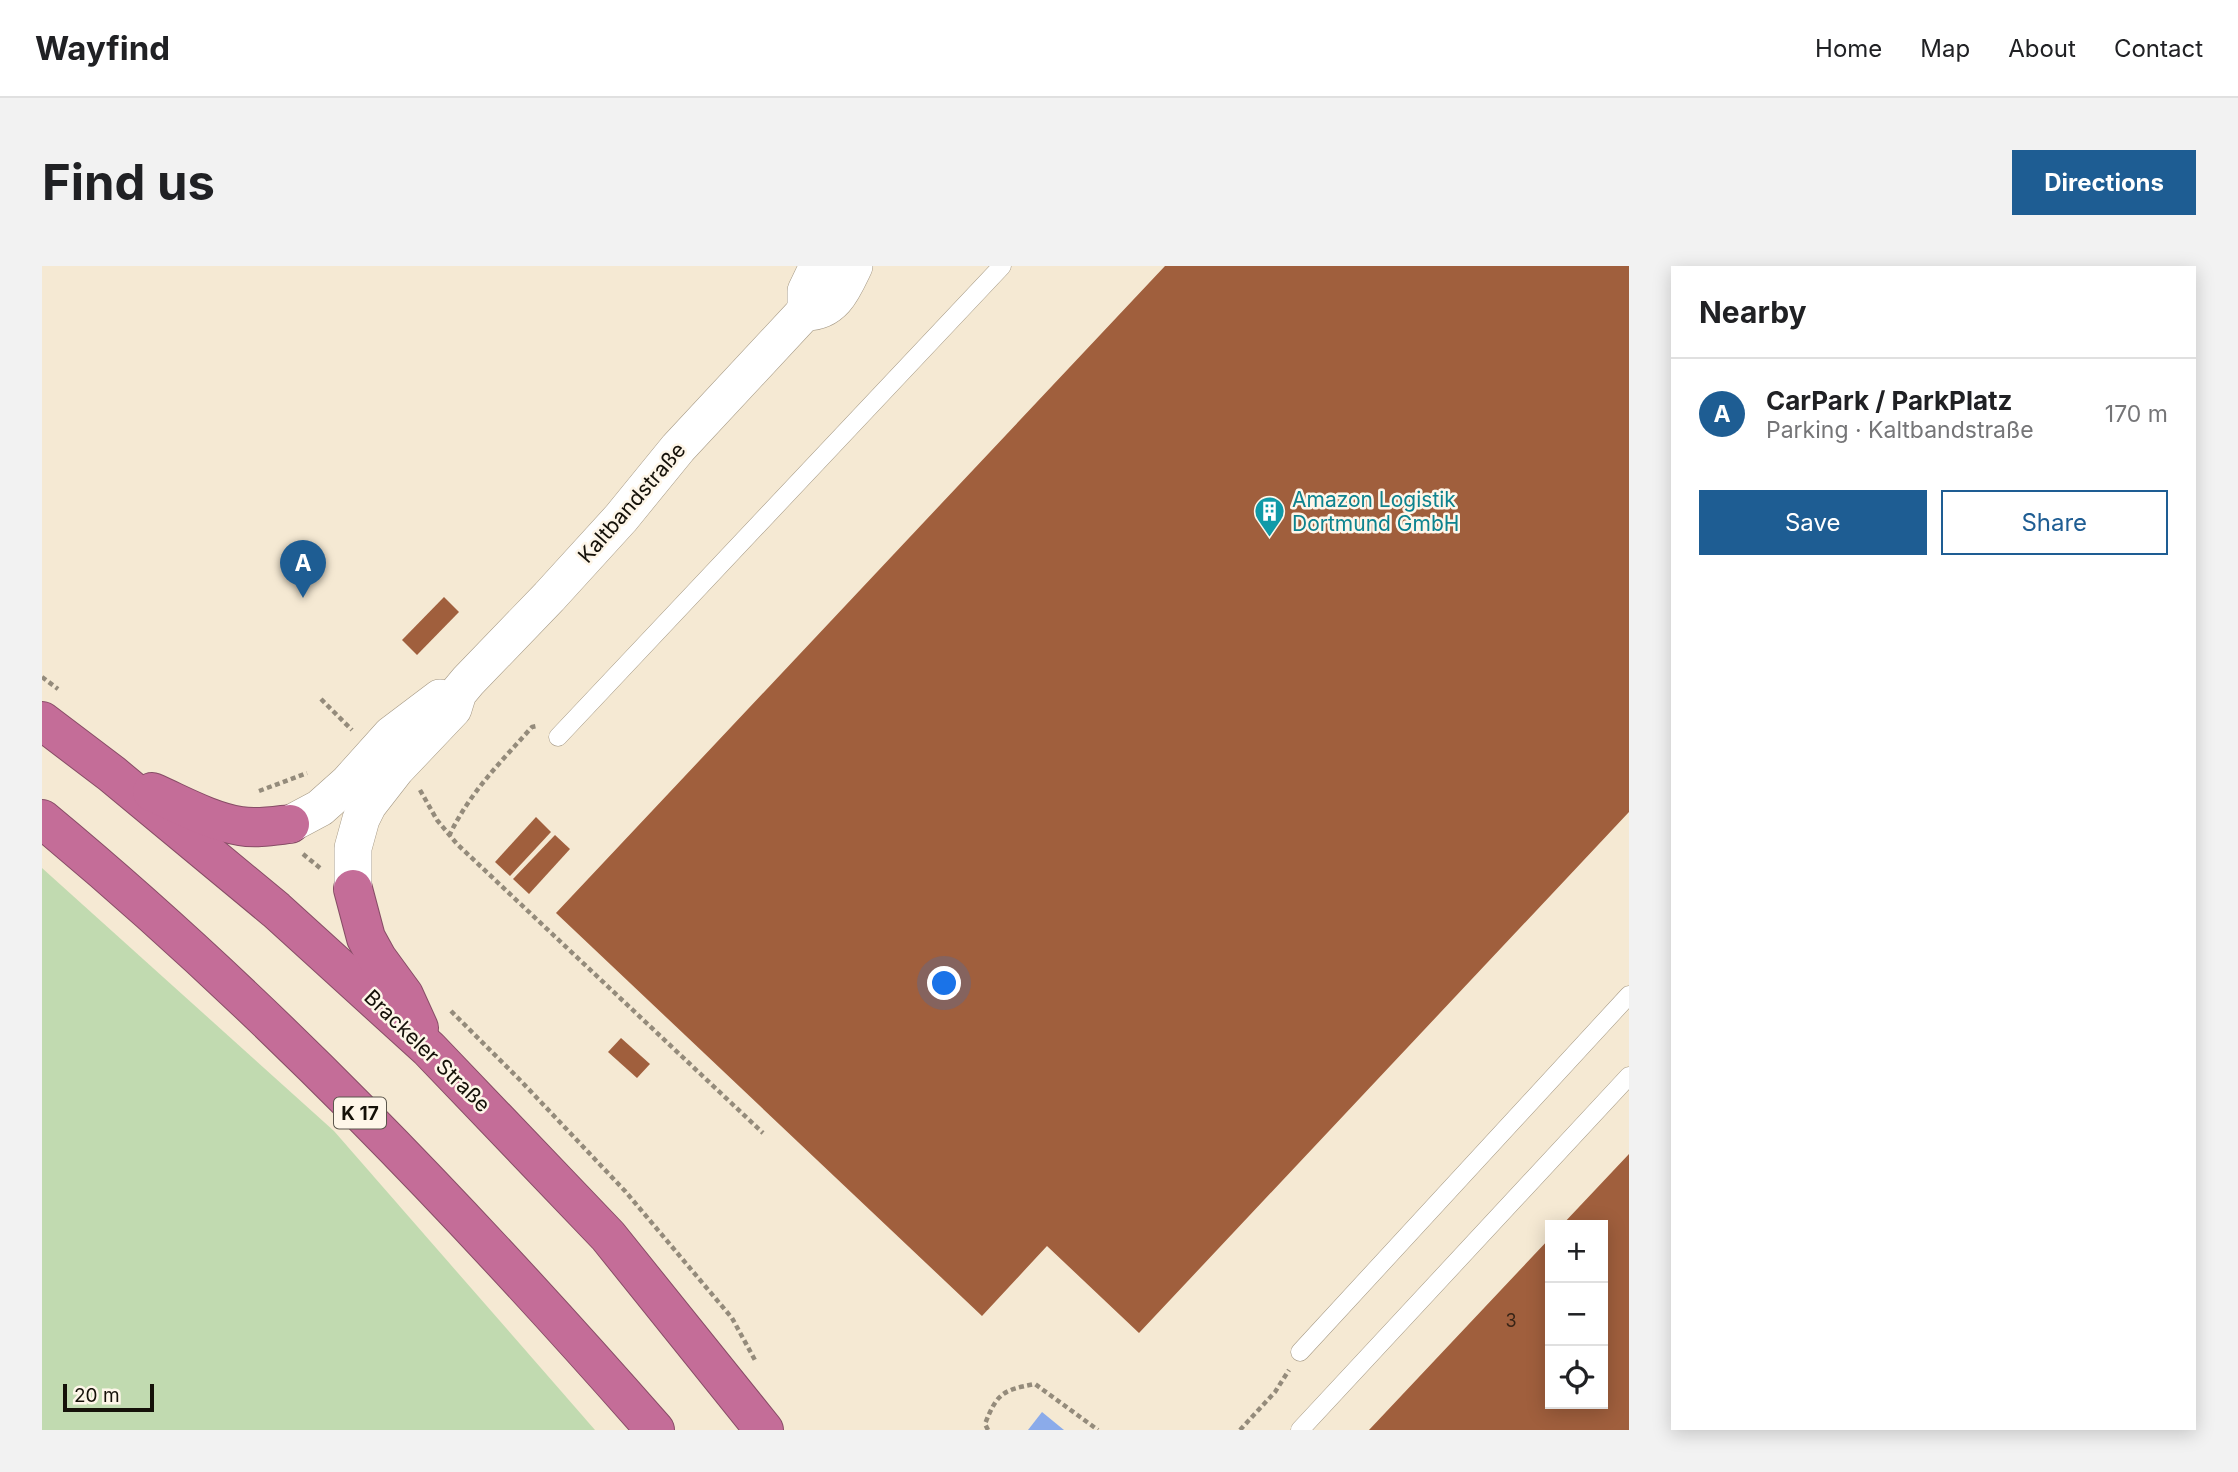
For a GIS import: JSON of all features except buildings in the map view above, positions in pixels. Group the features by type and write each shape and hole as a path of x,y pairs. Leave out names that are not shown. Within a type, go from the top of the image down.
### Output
{"highway":[{"name":"Brackeler Straße","path":"52,707 112,774 276,910 429,1049 608,1236 764,1430"},
{"path":"112,774 211,818 240,826 267,827 294,837"},
{"name":"K 17","path":"42,819 192,950 348,1101 558,1320 655,1430"},
{"path":"338,880 377,958 404,995 429,1049"}],"street":[{"path":"806,312 806,291 818,266"},
{"name":"Kaltbandstraße","path":"458,693 550,597 621,518 678,448 806,312 819,312 833,303 854,266"},
{"path":"294,837 403,725 442,697 458,693"},
{"path":"338,880 368,805 396,769 453,709 458,693"}],"lane":[{"path":"558,737 1002,266"},
{"path":"1300,1352 1629,995"},
{"path":"1300,1430 1629,1076"}],"path":[{"path":"42,677 52,707"},
{"path":"321,699 356,734"},
{"path":"449,836 463,808 484,780 532,727 576,718"},
{"path":"414,781 449,836 763,1133"},
{"path":"257,792 279,784"},
{"path":"294,837 338,880"},
{"path":"446,1006 625,1191 732,1318 760,1369"},
{"path":"1240,1430 1275,1392 1300,1352"},
{"path":"988,1430 985,1424 994,1401 1014,1388 1035,1384 1098,1430"}],"green space":[{"path":"42,868 334,1131 595,1430 42,1430"}],"water":[{"path":"1042,1412 1064,1430 1028,1430"}],"place":[{"name":"Amazon Logistik Dortmund GmbH","path":"1269,539"},
{"name":"CarPark / ParkPlatz","path":"303,598"}]}
